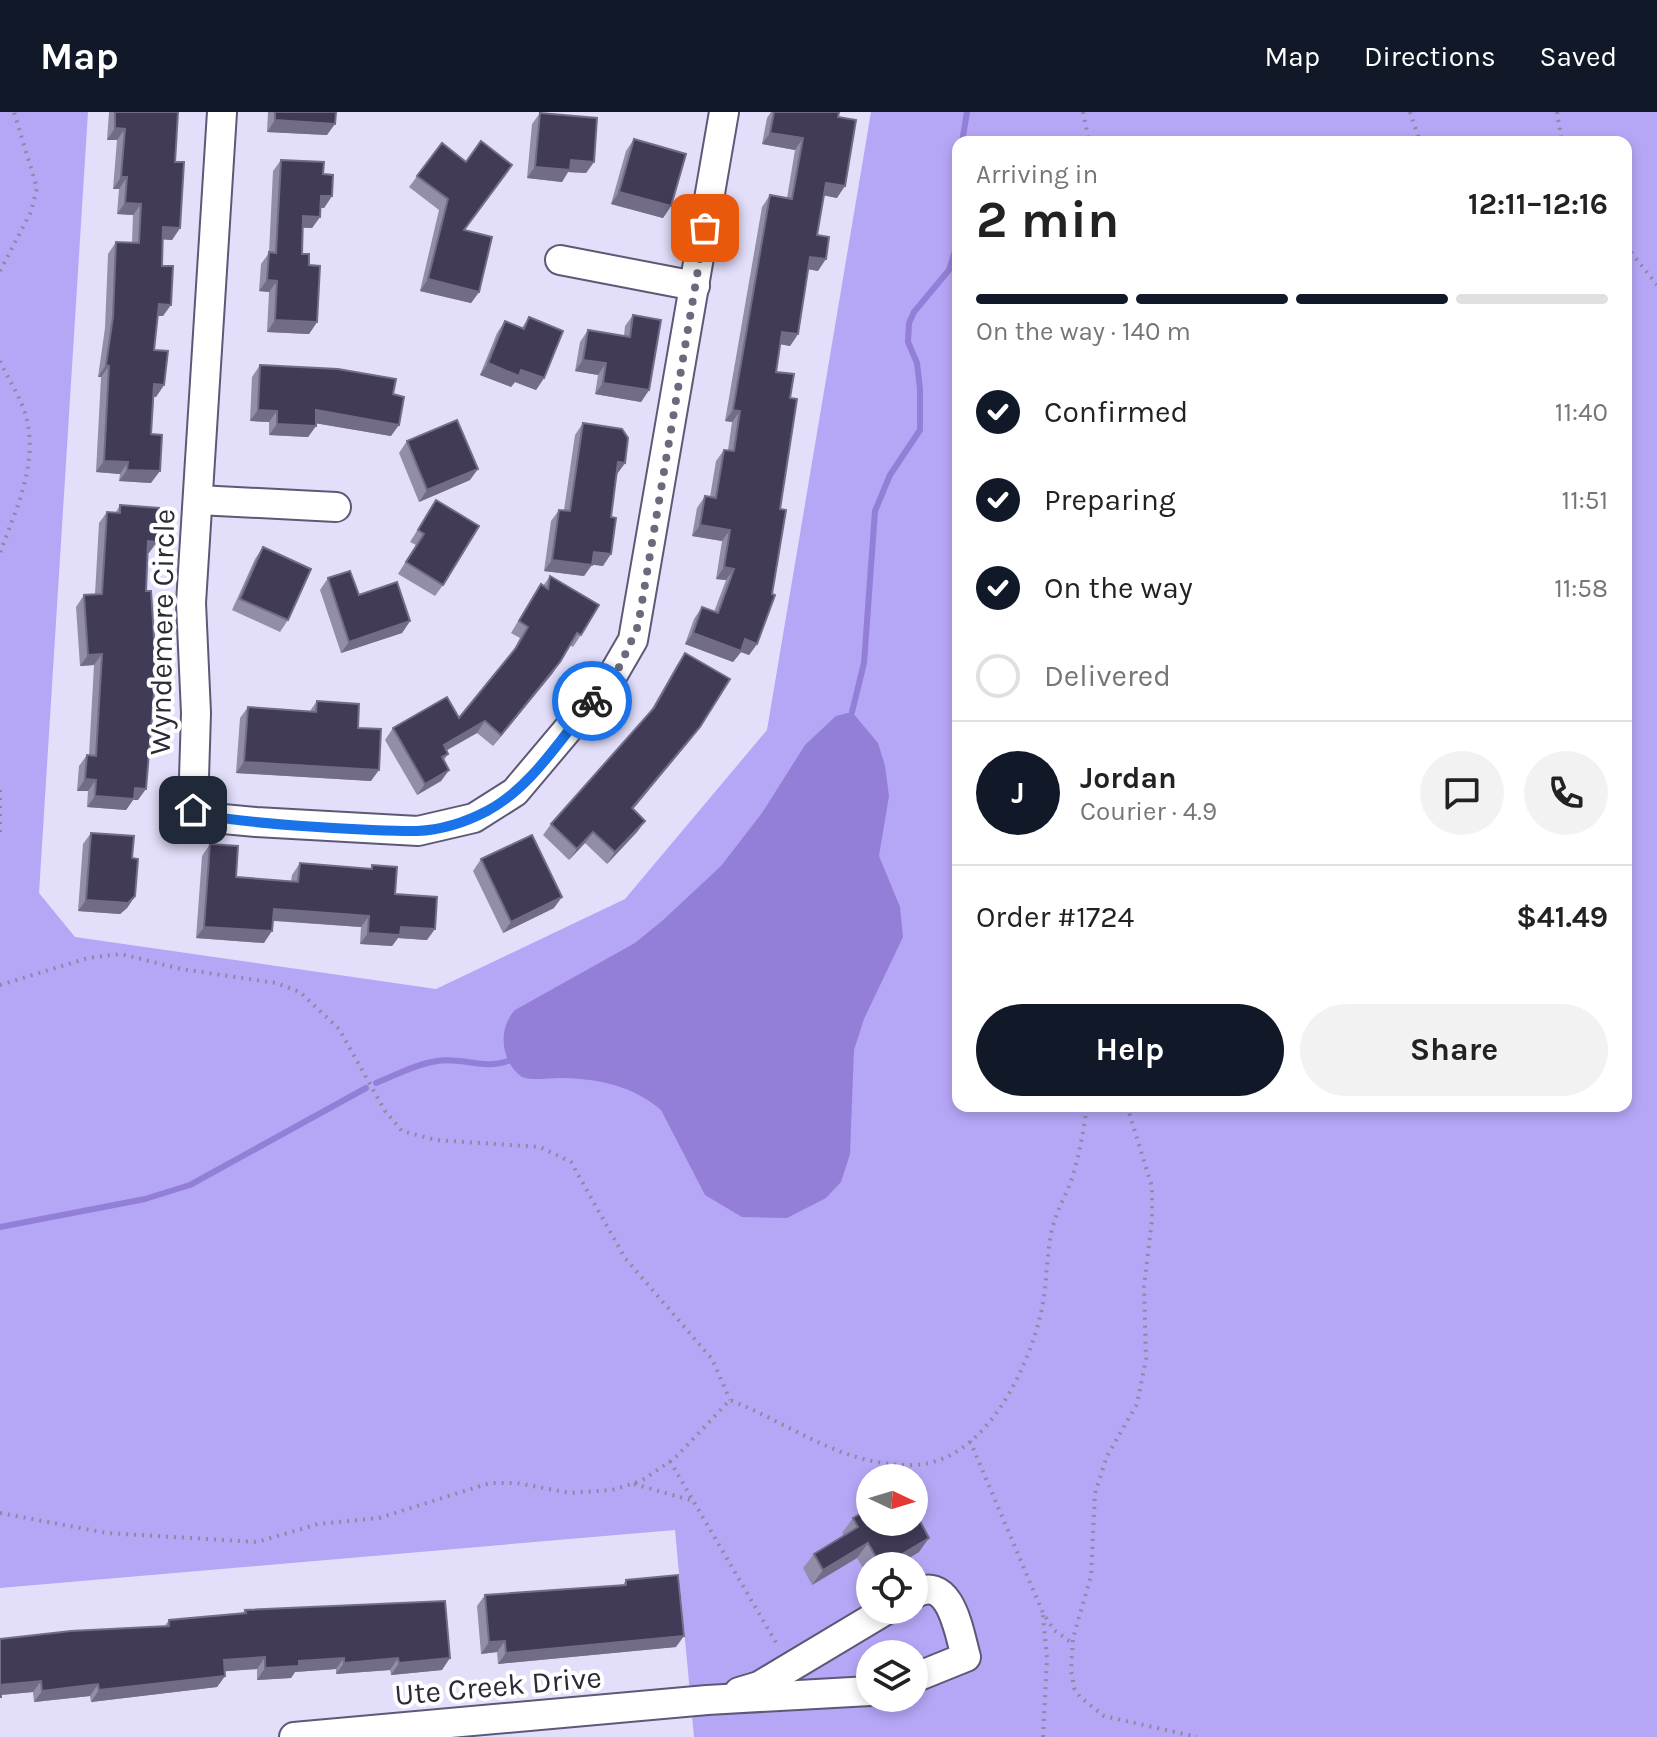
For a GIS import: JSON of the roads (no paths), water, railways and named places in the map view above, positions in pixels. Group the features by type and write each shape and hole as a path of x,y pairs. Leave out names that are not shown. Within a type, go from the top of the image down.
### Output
{"street":[{"name":"Wyndemere Circle","path":"222,112 191,603 196,713 191,795 195,813 256,822 418,831 474,818 515,792 611,678 633,640 724,112"},
{"path":"560,260 695,286"},
{"path":"198,500 336,507"},
{"path":"928,1589 942,1594 954,1611 966,1657 928,1672"},
{"name":"Ute Creek Drive","path":"294,1737 548,1726 707,1700 759,1686 862,1624"},
{"name":"Ute Creek Drive","path":"707,1700 856,1692"}],"waterway":[{"path":"963,136 967,112"},
{"path":"852,712 864,663 875,511 890,475 920,430 920,389 917,363 908,342 909,323 914,312 949,270 952,261"},
{"path":"376,1083 437,1061 490,1064 508,1061"},
{"path":"0,1227 145,1199 190,1185 366,1088"}]}
